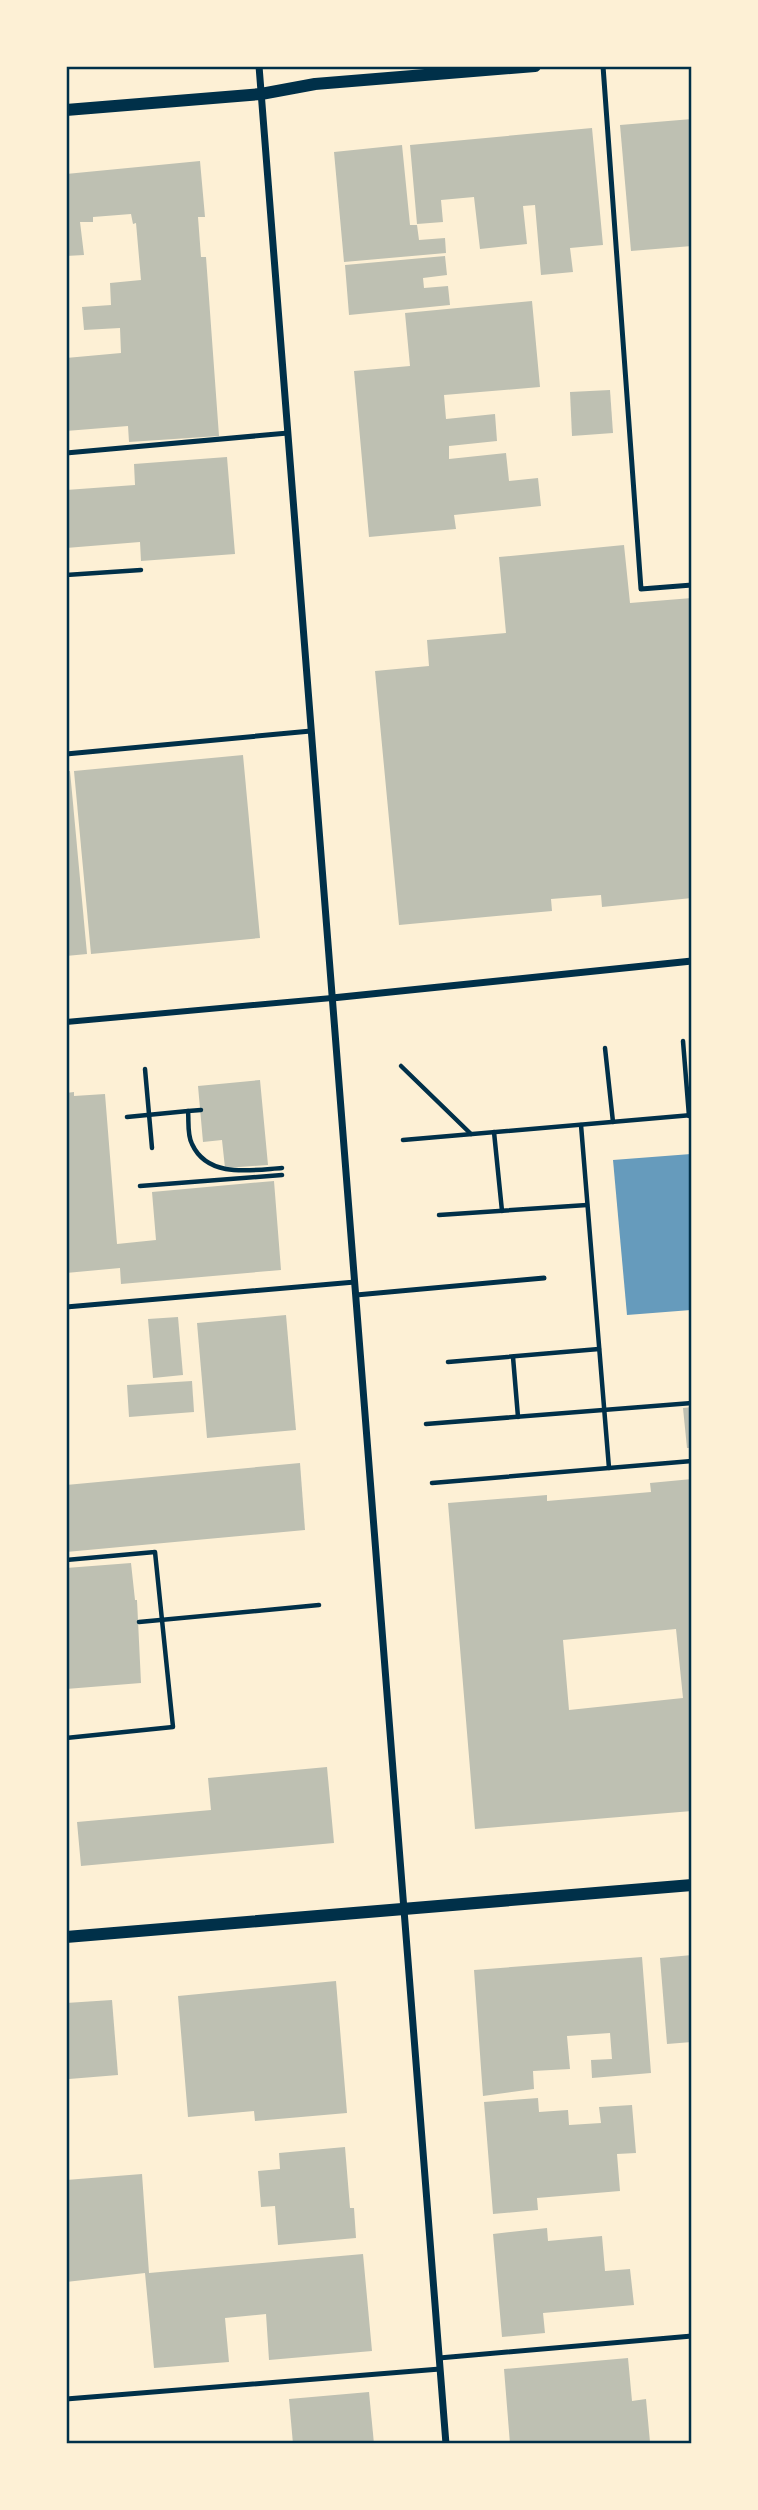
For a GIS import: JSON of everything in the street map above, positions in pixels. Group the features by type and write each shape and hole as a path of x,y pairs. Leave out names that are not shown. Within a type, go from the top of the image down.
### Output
{"street":[{"path":"259,66 446,2444"},
{"path":"66,110 261,94 315,84 535,66"},
{"path":"66,1022 691,961"},
{"path":"66,1937 691,1885"}],"lane":[{"path":"604,66 641,589 691,585"},
{"path":"66,453 288,432"},
{"path":"66,754 311,731"},
{"path":"356,1295 544,1278"},
{"path":"66,1307 355,1283"},
{"path":"439,2358 691,2336"},
{"path":"66,2399 440,2369"}],"path":[{"path":"66,575 141,570"},
{"path":"403,1140 690,1116 683,1041"},
{"path":"605,1048 613,1122"},
{"path":"401,1066 472,1135"},
{"path":"145,1069 152,1148"},
{"path":"127,1117 201,1110"},
{"path":"188,1111 191,1142 205,1160 230,1172 282,1168"},
{"path":"581,1125 609,1468"},
{"path":"494,1132 502,1211"},
{"path":"140,1186 282,1175"},
{"path":"439,1215 587,1205"},
{"path":"448,1362 599,1349"},
{"path":"513,1357 518,1417"},
{"path":"426,1424 691,1403"},
{"path":"432,1483 691,1461"},
{"path":"66,1560 155,1552 173,1727 66,1738"},
{"path":"139,1622 319,1605"}],"water":[{"path":"691,1154 691,1310 627,1315 613,1160"}],"building":[{"path":"692,119 692,246 631,251 620,125"},
{"path":"592,128 603,245 570,248 573,272 541,275 535,205 523,206 527,244 480,249 474,197 441,200 443,222 417,224 410,145"},
{"path":"402,145 410,225 417,225 419,240 445,238 446,253 344,262 334,152"},
{"path":"200,161 205,217 198,217 201,257 206,257 219,436 129,442 128,426 66,431 66,358 121,353 120,328 84,330 82,307 111,305 110,283 141,280 136,223 133,224 131,214 93,217 93,222 80,222 84,255 66,256 66,174"},
{"path":"445,256 447,275 423,278 424,288 448,286 450,305 349,315 345,265"},
{"path":"532,301 540,387 444,395 446,419 495,414 497,441 449,446 449,459 506,453 509,481 538,478 541,506 454,515 456,529 369,537 354,371 410,366 405,313"},
{"path":"610,390 613,433 572,436 570,392"},
{"path":"227,457 235,554 141,561 140,542 66,548 66,490 135,485 134,464"},
{"path":"624,545 630,603 692,598 692,898 602,907 601,895 551,899 552,911 399,925 375,671 429,666 427,640 506,633 499,557"},
{"path":"243,755 260,938 91,954 74,771"},
{"path":"66,771 70,771 87,954 66,956"},
{"path":"260,1080 268,1165 225,1168 222,1140 203,1142 198,1086"},
{"path":"74,1092 74,1096 105,1094 117,1244 156,1240 152,1192 274,1181 281,1270 121,1284 120,1268 66,1273 66,1093"},
{"path":"286,1315 296,1430 207,1438 197,1323"},
{"path":"178,1317 183,1375 153,1378 148,1319"},
{"path":"192,1381 194,1412 129,1417 127,1385"},
{"path":"692,1407 692,1448 687,1448 683,1408"},
{"path":"300,1463 305,1530 66,1552 66,1485"},
{"path":"692,1479 692,1811 475,1829 448,1503 547,1495 547,1501 651,1492 650,1483","holes":["676,1629 683,1698 569,1710 563,1640"]},
{"path":"131,1563 137,1600 141,1683 66,1689 66,1568"},
{"path":"327,1767 334,1843 81,1866 77,1822 211,1810 208,1778"},
{"path":"692,1955 692,2042 667,2044 660,1958"},
{"path":"642,1957 651,2073 592,2078 591,2060 612,2059 610,2033 567,2036 570,2069 533,2071 534,2089 483,2096 474,1970"},
{"path":"336,1981 347,2113 255,2121 254,2111 188,2117 178,1996"},
{"path":"112,2000 118,2075 69,2079 66,2003"},
{"path":"538,2098 539,2112 568,2110 569,2125 601,2123 599,2107 632,2105 636,2153 617,2154 620,2191 537,2198 538,2210 493,2214 484,2102"},
{"path":"345,2147 350,2208 354,2208 356,2238 278,2245 275,2206 261,2207 258,2171 280,2169 279,2153"},
{"path":"142,2174 149,2273 363,2254 372,2351 269,2360 266,2314 225,2318 229,2362 154,2368 145,2273 66,2282 66,2180"},
{"path":"547,2228 548,2241 602,2236 605,2271 630,2269 634,2305 543,2313 545,2333 502,2337 493,2234"},
{"path":"628,2358 632,2401 646,2399 650,2442 510,2444 504,2369"},
{"path":"369,2392 374,2444 293,2444 289,2399"}]}
